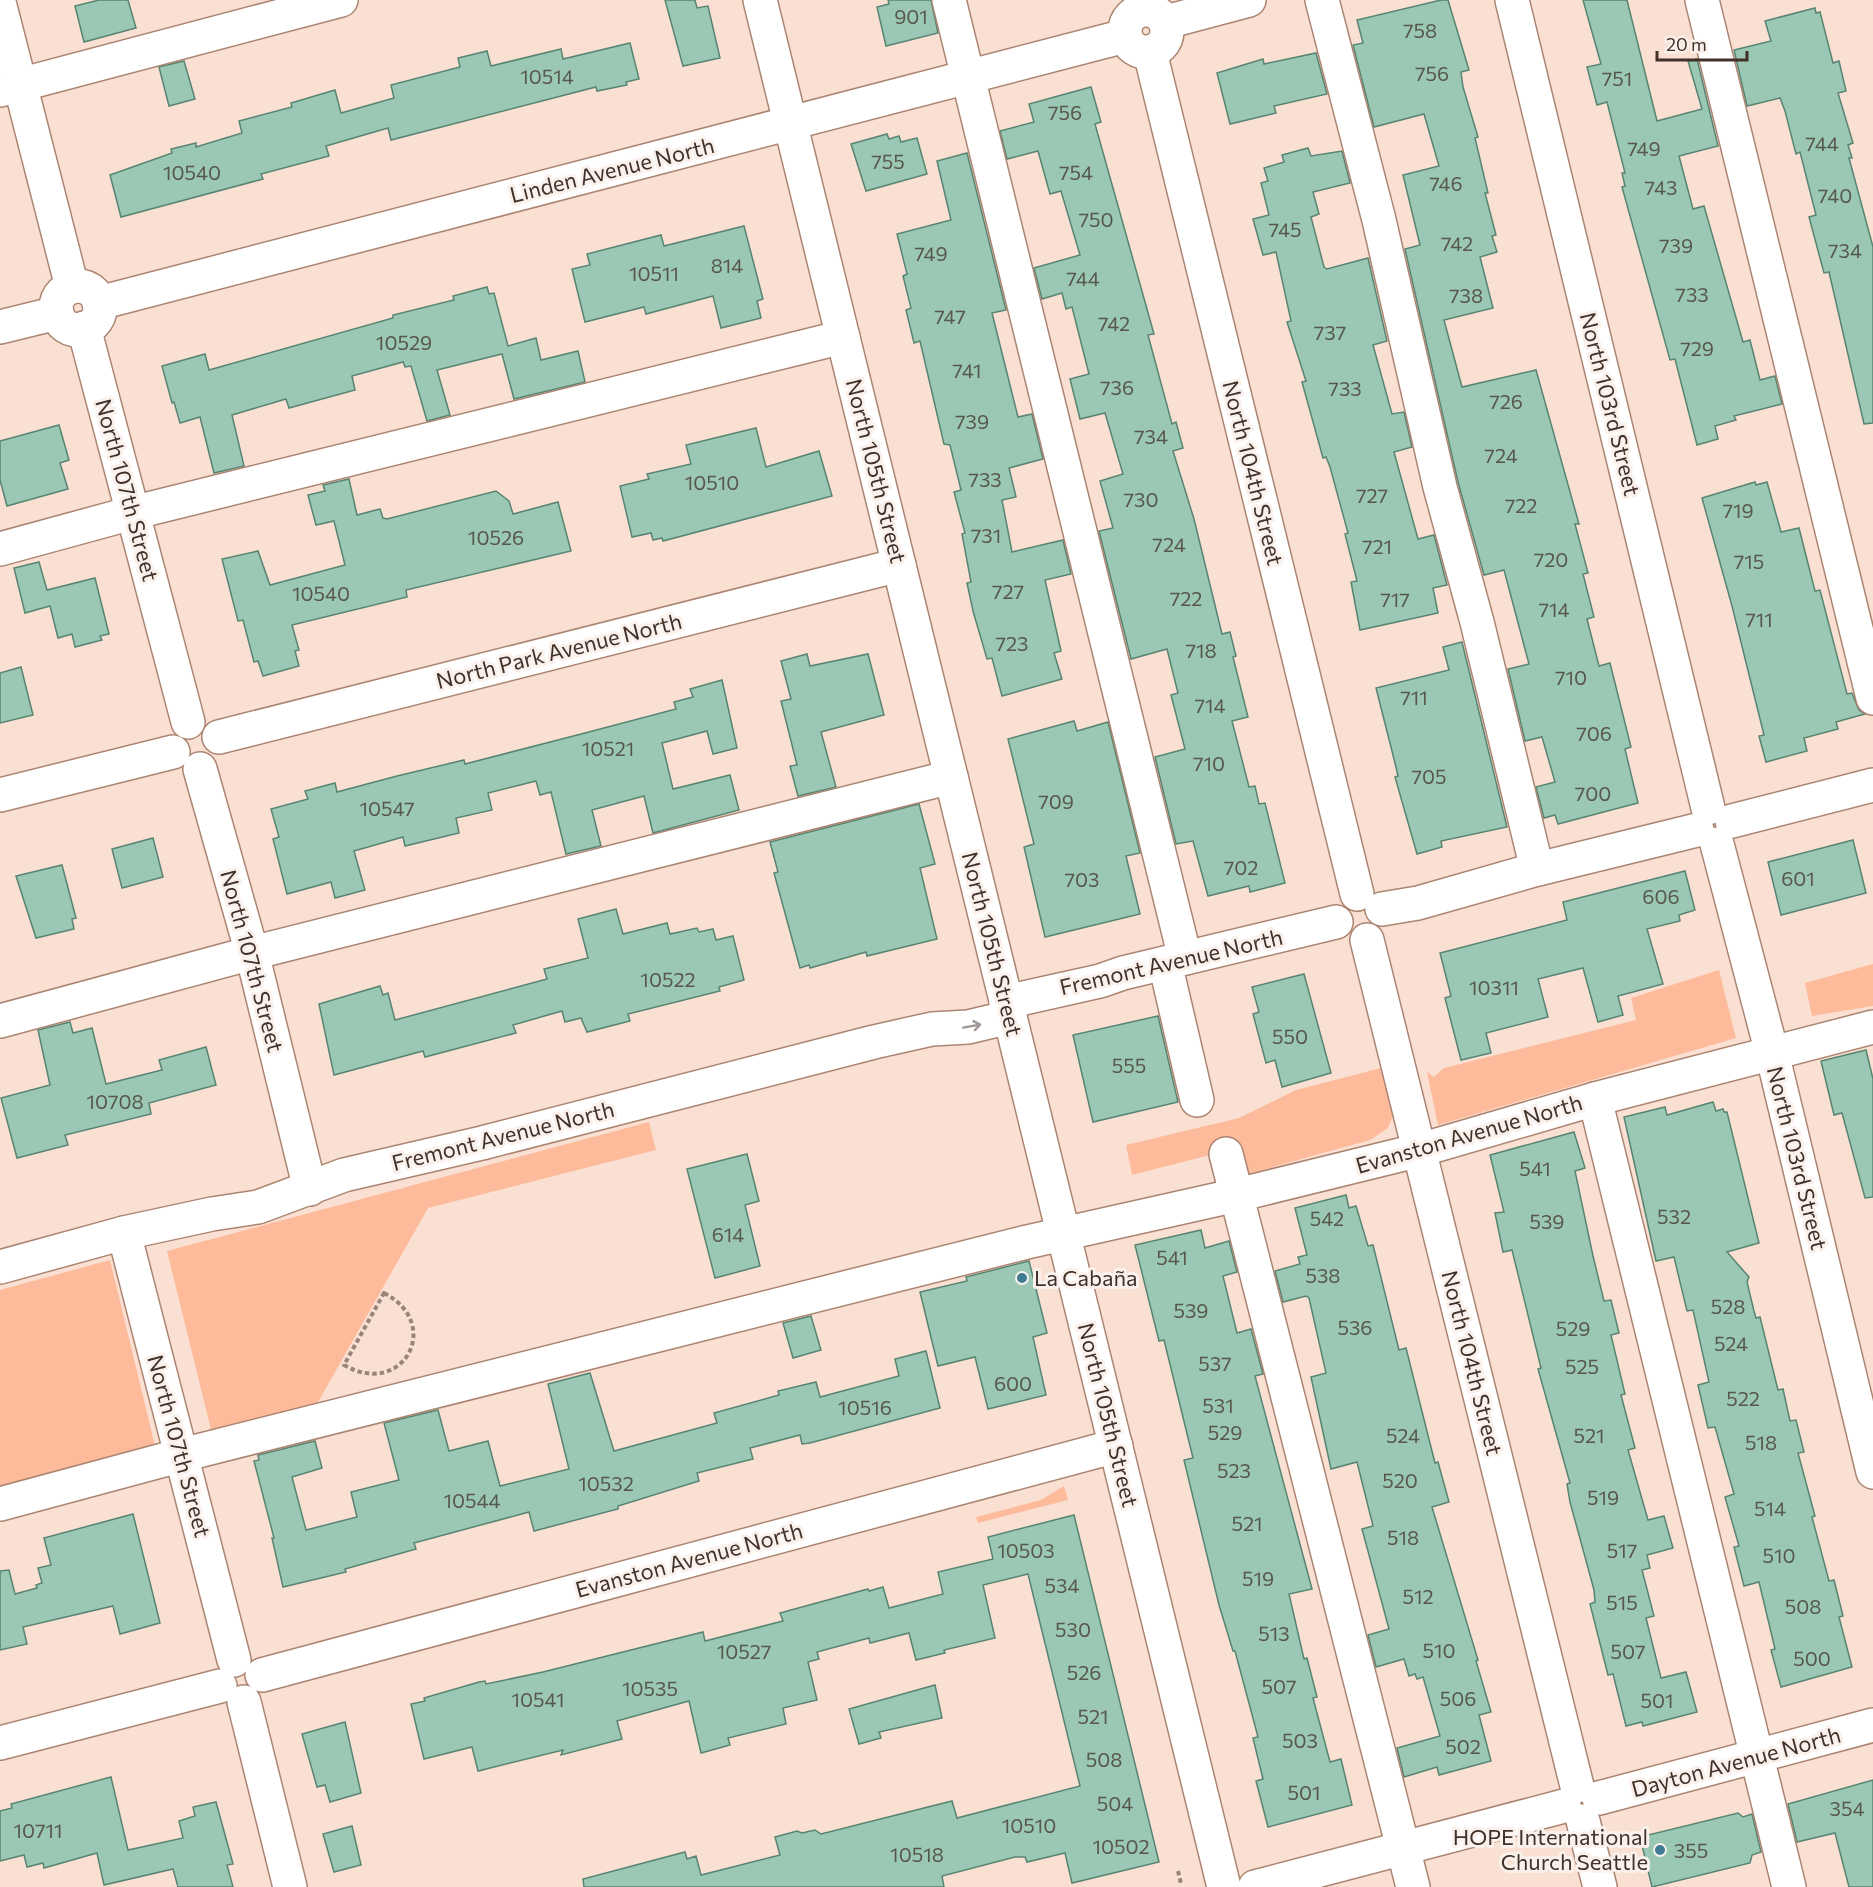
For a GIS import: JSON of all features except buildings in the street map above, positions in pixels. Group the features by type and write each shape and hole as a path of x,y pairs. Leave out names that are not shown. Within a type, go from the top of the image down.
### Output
{"street":[{"path":"10,87 341,0"},
{"name":"North 105th Street","path":"760,0 1224,1887"},
{"path":"949,0 1175,960 1197,1100"},
{"name":"Linden Avenue North","path":"0,327 791,124 968,76 1145,24 1249,0"},
{"path":"1322,0 1379,220 1440,487 1477,622 1537,869"},
{"name":"North 103rd Street","path":"1512,0 1873,1472"},
{"path":"1702,0 1873,698"},
{"name":"North 107th Street","path":"0,6 10,87 78,308 188,722"},
{"name":"North 104th Street","path":"1145,24 1369,901"},
{"path":"0,549 132,513 843,337"},
{"name":"North Park Avenue North","path":"219,737 900,565"},
{"path":"201,720 209,724 219,737 219,753 210,765 200,769 182,765 173,752 173,735 178,728 188,722 201,720"},
{"path":"0,795 173,752"},
{"name":"North 107th Street","path":"200,769 252,953 310,1189"},
{"path":"0,1022 252,953 951,777"},
{"path":"1369,901 1384,920 1382,927 1367,940 1348,939 1342,934 1336,922 1340,904 1345,898 1418,903 1537,869 1873,785"},
{"name":"Fremont Avenue North","path":"0,1268 124,1233 212,1214 258,1207 344,1175 482,1143 932,1029 968,1027 1008,1009 1100,981 1175,960 1336,922"},
{"name":"North 104th Street","path":"1367,940 1600,1887"},
{"name":"Evanston Avenue North","path":"0,1504 182,1455 1064,1233 1237,1195 1420,1150 1595,1099 1873,1027"},
{"path":"1595,1099 1790,1887"},
{"path":"1226,1154 1413,1887"},
{"name":"North 107th Street","path":"124,1233 240,1681 290,1887"},
{"name":"Evanston Avenue North","path":"0,1743 240,1681 1116,1446"},
{"name":"Dayton Avenue North","path":"1255,1887 1873,1725"}],"path":[{"path":"384,1293 397,1300 411,1317 414,1329 413,1341 405,1359 398,1367 380,1374 360,1372 344,1365 384,1293"},
{"path":"1178,1871 1181,1884"}],"shaded area":[{"path":"1873,964 1873,1006 1812,1016 1805,983"},
{"path":"1719,970 1736,1038 1438,1125 1427,1072 1434,1077 1444,1068 1636,1020 1631,998"},
{"path":"1381,1068 1394,1113 1388,1128 1370,1140 1244,1175 1237,1148 1132,1175 1126,1145 1239,1118 1296,1090"},
{"path":"649,1122 656,1150 428,1208 313,1411 213,1438 167,1251"},
{"path":"110,1260 157,1454 0,1495 0,1290"},
{"path":"1064,1486 1068,1500 978,1523 976,1517 1041,1500"}],"place":[{"name":"La Cabaña","path":"1022,1278"},
{"name":"HOPE International Church Seattle","path":"1660,1850"}]}
